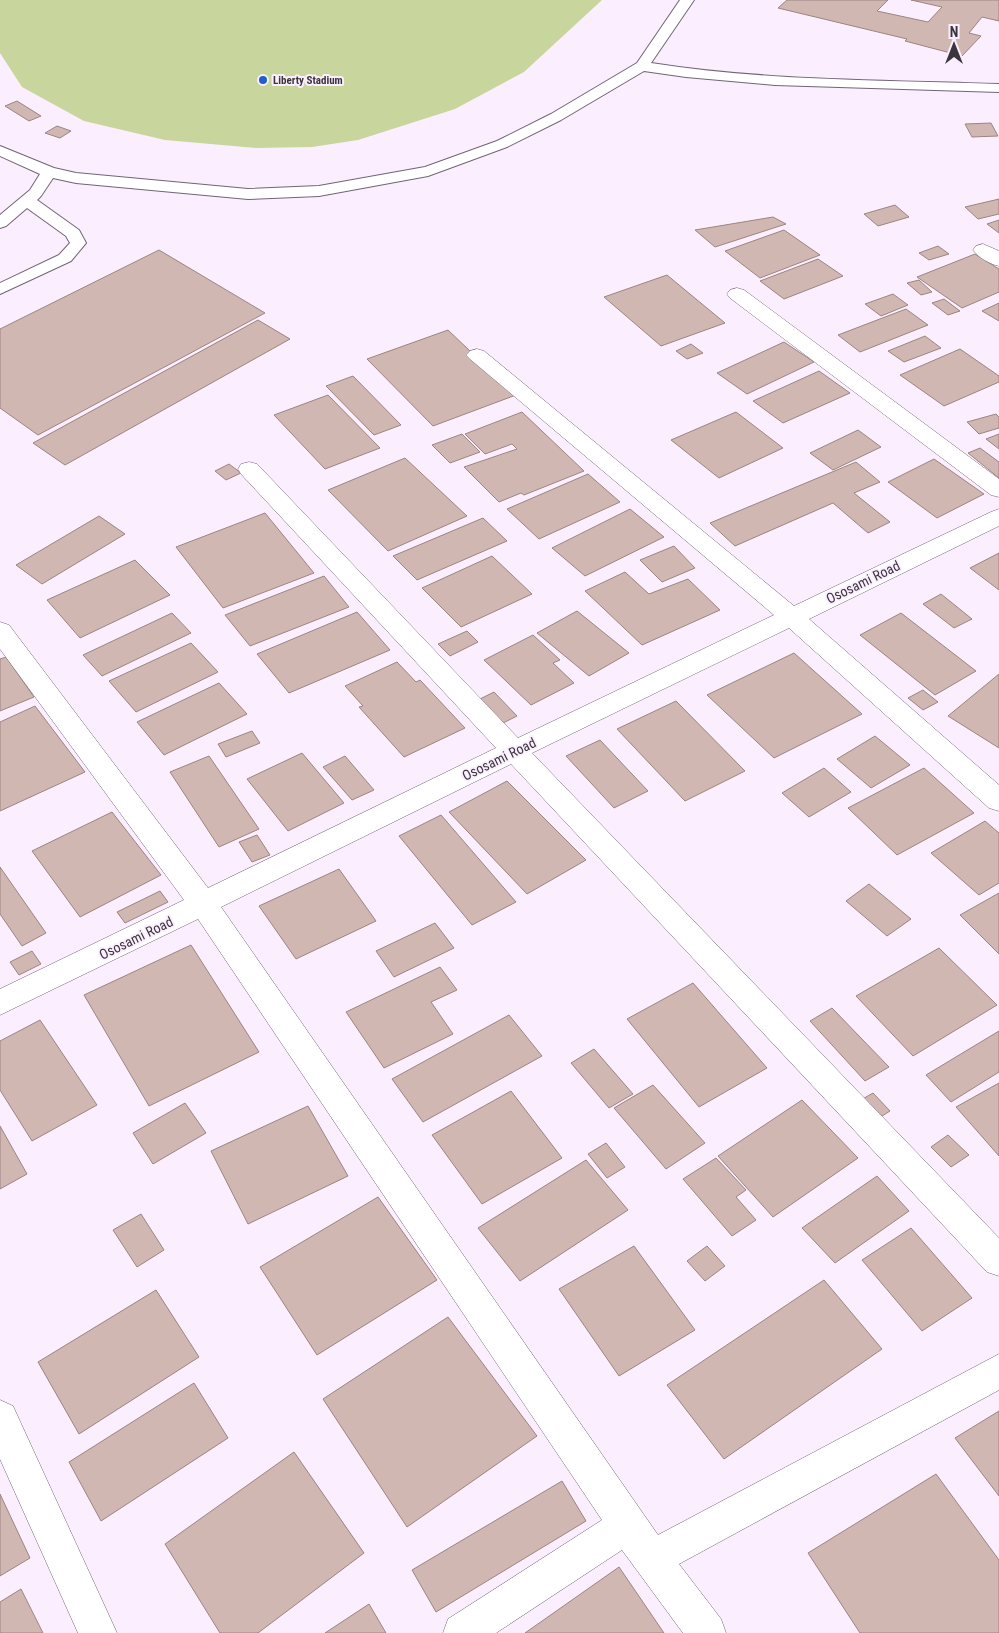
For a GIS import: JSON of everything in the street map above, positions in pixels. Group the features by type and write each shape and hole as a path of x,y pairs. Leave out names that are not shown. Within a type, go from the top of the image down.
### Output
{"street":[{"path":"737,294 999,490"},
{"path":"478,355 792,617 999,800"},
{"path":"249,469 999,1261"},
{"name":"Ososami Road","path":"0,1003 204,905 514,751 999,517"},
{"path":"0,631 204,905 627,1524 707,1633"},
{"path":"653,1558 999,1371"},
{"path":"0,1418 98,1633"},
{"path":"462,1633 627,1524"}],"lane":[{"path":"0,151 49,172 76,178 248,194 320,191 428,171 502,144 556,117 642,66 687,0"},
{"path":"642,66 692,75 738,80 999,88"},
{"path":"0,223 36,193 49,172"},
{"path":"0,289 65,258 78,243 73,233 27,201"}],"green space":[{"name":"Liberty Stadium","path":"0,0 602,0 524,72 455,109 358,140 312,147 257,148 165,140 84,121 22,87 0,53"}],"building":[{"path":"787,0 888,0 877,11 928,22 942,7 911,0 999,0 999,21 982,17 969,33 981,36 962,56 905,41 907,39 778,8"},
{"path":"17,101 41,116 29,121 5,106"},
{"path":"991,123 998,136 972,137 965,124"},
{"path":"57,126 71,131 60,138 45,133"},
{"path":"999,199 999,214 978,219 965,207"},
{"path":"895,205 909,217 878,226 864,214"},
{"path":"773,217 786,224 715,247 695,230"},
{"path":"999,220 999,233 987,224"},
{"path":"784,230 820,255 760,278 725,251"},
{"path":"938,246 949,254 929,260 919,253"},
{"path":"159,250 265,313 38,435 0,408 0,329"},
{"path":"975,254 999,269 999,292 962,308 917,277"},
{"path":"818,259 843,276 784,299 760,281"},
{"path":"667,275 725,323 661,346 604,297"},
{"path":"919,280 932,292 921,295 907,283"},
{"path":"893,294 908,305 881,316 865,304"},
{"path":"944,299 960,311 948,315 932,303"},
{"path":"999,303 999,321 982,311"},
{"path":"906,309 928,325 860,352 838,335"},
{"path":"258,320 290,339 65,465 33,443"},
{"path":"448,330 516,395 433,426 367,359"},
{"path":"925,336 941,348 904,362 888,351"},
{"path":"784,342 814,362 747,394 717,373"},
{"path":"691,344 703,353 687,359 676,351"},
{"path":"960,349 999,376 999,382 944,406 900,375"},
{"path":"819,371 850,393 783,423 753,401"},
{"path":"353,376 401,425 374,435 326,386"},
{"path":"328,395 380,448 325,469 274,415"},
{"path":"522,412 584,471 524,495 521,493 499,502 464,467 517,449 512,444 485,454 465,434"},
{"path":"736,412 783,448 719,478 671,440"},
{"path":"996,414 999,417 999,428 979,434 967,422"},
{"path":"858,430 881,447 833,470 810,453"},
{"path":"462,434 480,452 450,463 432,445"},
{"path":"999,434 999,449 986,439"},
{"path":"980,448 999,462 999,478 968,453"},
{"path":"405,458 467,516 388,551 328,490"},
{"path":"934,459 984,494 937,518 888,482"},
{"path":"856,462 880,482 854,493 890,522 868,533 833,503 735,546 710,523"},
{"path":"229,464 241,473 226,480 215,471"},
{"path":"588,474 620,502 539,539 507,509"},
{"path":"630,509 664,537 585,576 552,548"},
{"path":"265,513 314,573 223,608 176,547"},
{"path":"99,516 125,534 42,584 16,565"},
{"path":"483,518 507,541 417,580 393,556"},
{"path":"674,546 695,568 662,582 640,560"},
{"path":"999,553 999,590 970,568"},
{"path":"492,556 532,594 461,627 422,588"},
{"path":"135,560 170,595 80,638 47,600"},
{"path":"625,572 649,594 688,579 720,610 642,645 585,591"},
{"path":"324,576 349,607 250,646 225,615"},
{"path":"941,594 972,619 954,628 923,604"},
{"path":"577,611 629,653 589,676 537,633"},
{"path":"357,612 390,650 289,693 257,654"},
{"path":"172,613 191,633 102,676 83,655"},
{"path":"901,613 976,671 935,695 860,635"},
{"path":"467,631 478,642 450,656 438,644"},
{"path":"533,635 560,660 553,663 574,683 531,705 484,660"},
{"path":"191,643 218,672 136,712 109,681"},
{"path":"794,653 862,714 774,758 707,695"},
{"path":"6,657 34,697 0,711 0,659"},
{"path":"397,662 416,682 420,680 465,728 404,757 359,707 363,706 345,686"},
{"path":"999,674 999,748 948,716"},
{"path":"219,683 247,714 164,755 137,722"},
{"path":"923,690 938,702 923,710 908,698"},
{"path":"494,692 517,716 503,723 480,699"},
{"path":"676,701 745,771 685,801 617,729"},
{"path":"35,706 85,772 0,811 0,722"},
{"path":"252,731 260,743 226,757 218,744"},
{"path":"875,736 910,765 871,788 837,759"},
{"path":"600,740 648,791 614,808 566,756"},
{"path":"302,753 344,803 288,831 247,779"},
{"path":"209,756 259,829 219,847 170,772"},
{"path":"345,756 374,790 352,800 323,767"},
{"path":"824,768 851,792 809,817 782,793"},
{"path":"924,768 974,813 897,855 848,808"},
{"path":"507,781 586,860 527,894 449,812"},
{"path":"112,812 161,875 80,917 32,851"},
{"path":"441,815 516,902 472,925 399,836"},
{"path":"985,821 999,833 999,883 979,895 931,853"},
{"path":"257,835 270,855 252,862 239,842"},
{"path":"0,867 46,933 22,946 0,914"},
{"path":"339,869 376,921 296,959 259,906"},
{"path":"869,884 911,919 887,936 846,901"},
{"path":"160,891 168,902 125,923 117,912"},
{"path":"999,893 999,954 960,915"},
{"path":"435,923 454,948 394,977 376,951"},
{"path":"191,945 259,1052 149,1106 84,995"},
{"path":"939,948 997,1005 913,1056 856,996"},
{"path":"32,951 41,964 19,975 10,962"},
{"path":"440,967 457,990 431,1002 453,1034 384,1068 346,1012"},
{"path":"693,983 767,1068 699,1107 627,1019"},
{"path":"832,1008 889,1067 865,1081 810,1021"},
{"path":"509,1015 542,1056 423,1122 392,1079"},
{"path":"40,1020 97,1105 32,1141 0,1090 0,1041"},
{"path":"999,1031 999,1072 951,1102 926,1075"},
{"path":"594,1049 633,1094 609,1108 571,1063"},
{"path":"999,1083 999,1156 956,1107"},
{"path":"653,1085 705,1143 666,1169 614,1108"},
{"path":"511,1091 562,1158 482,1204 432,1135"},
{"path":"873,1093 890,1111 871,1123 854,1104"},
{"path":"802,1100 858,1158 773,1217 718,1156"},
{"path":"185,1103 206,1133 153,1164 133,1133"},
{"path":"308,1106 348,1176 248,1224 211,1151"},
{"path":"0,1126 27,1174 0,1189"},
{"path":"948,1135 969,1155 951,1167 931,1147"},
{"path":"606,1143 625,1167 607,1178 588,1154"},
{"path":"716,1158 746,1190 736,1197 756,1220 732,1236 683,1179"},
{"path":"586,1160 628,1210 520,1281 478,1228"},
{"path":"877,1176 909,1211 835,1263 802,1228"},
{"path":"378,1197 437,1280 317,1355 260,1267"},
{"path":"141,1214 164,1250 137,1267 113,1230"},
{"path":"911,1228 972,1298 922,1331 862,1260"},
{"path":"634,1246 695,1330 619,1376 559,1289"},
{"path":"707,1246 725,1266 705,1281 687,1261"},
{"path":"824,1280 882,1349 724,1459 667,1385"},
{"path":"156,1290 199,1357 79,1434 38,1362"},
{"path":"448,1317 537,1436 407,1527 323,1399"},
{"path":"194,1383 228,1438 101,1521 69,1462"},
{"path":"999,1411 999,1496 955,1438"},
{"path":"294,1452 364,1553 258,1633 220,1633 165,1544"},
{"path":"936,1474 999,1560 999,1633 860,1633 808,1553"},
{"path":"562,1481 586,1521 436,1612 412,1570"},
{"path":"0,1494 30,1558 0,1576"},
{"path":"619,1567 664,1633 525,1633"},
{"path":"21,1589 43,1633 0,1633 0,1602"},
{"path":"369,1604 386,1633 325,1633"}],"place":[{"name":"Liberty Stadium","path":"263,80"}]}
